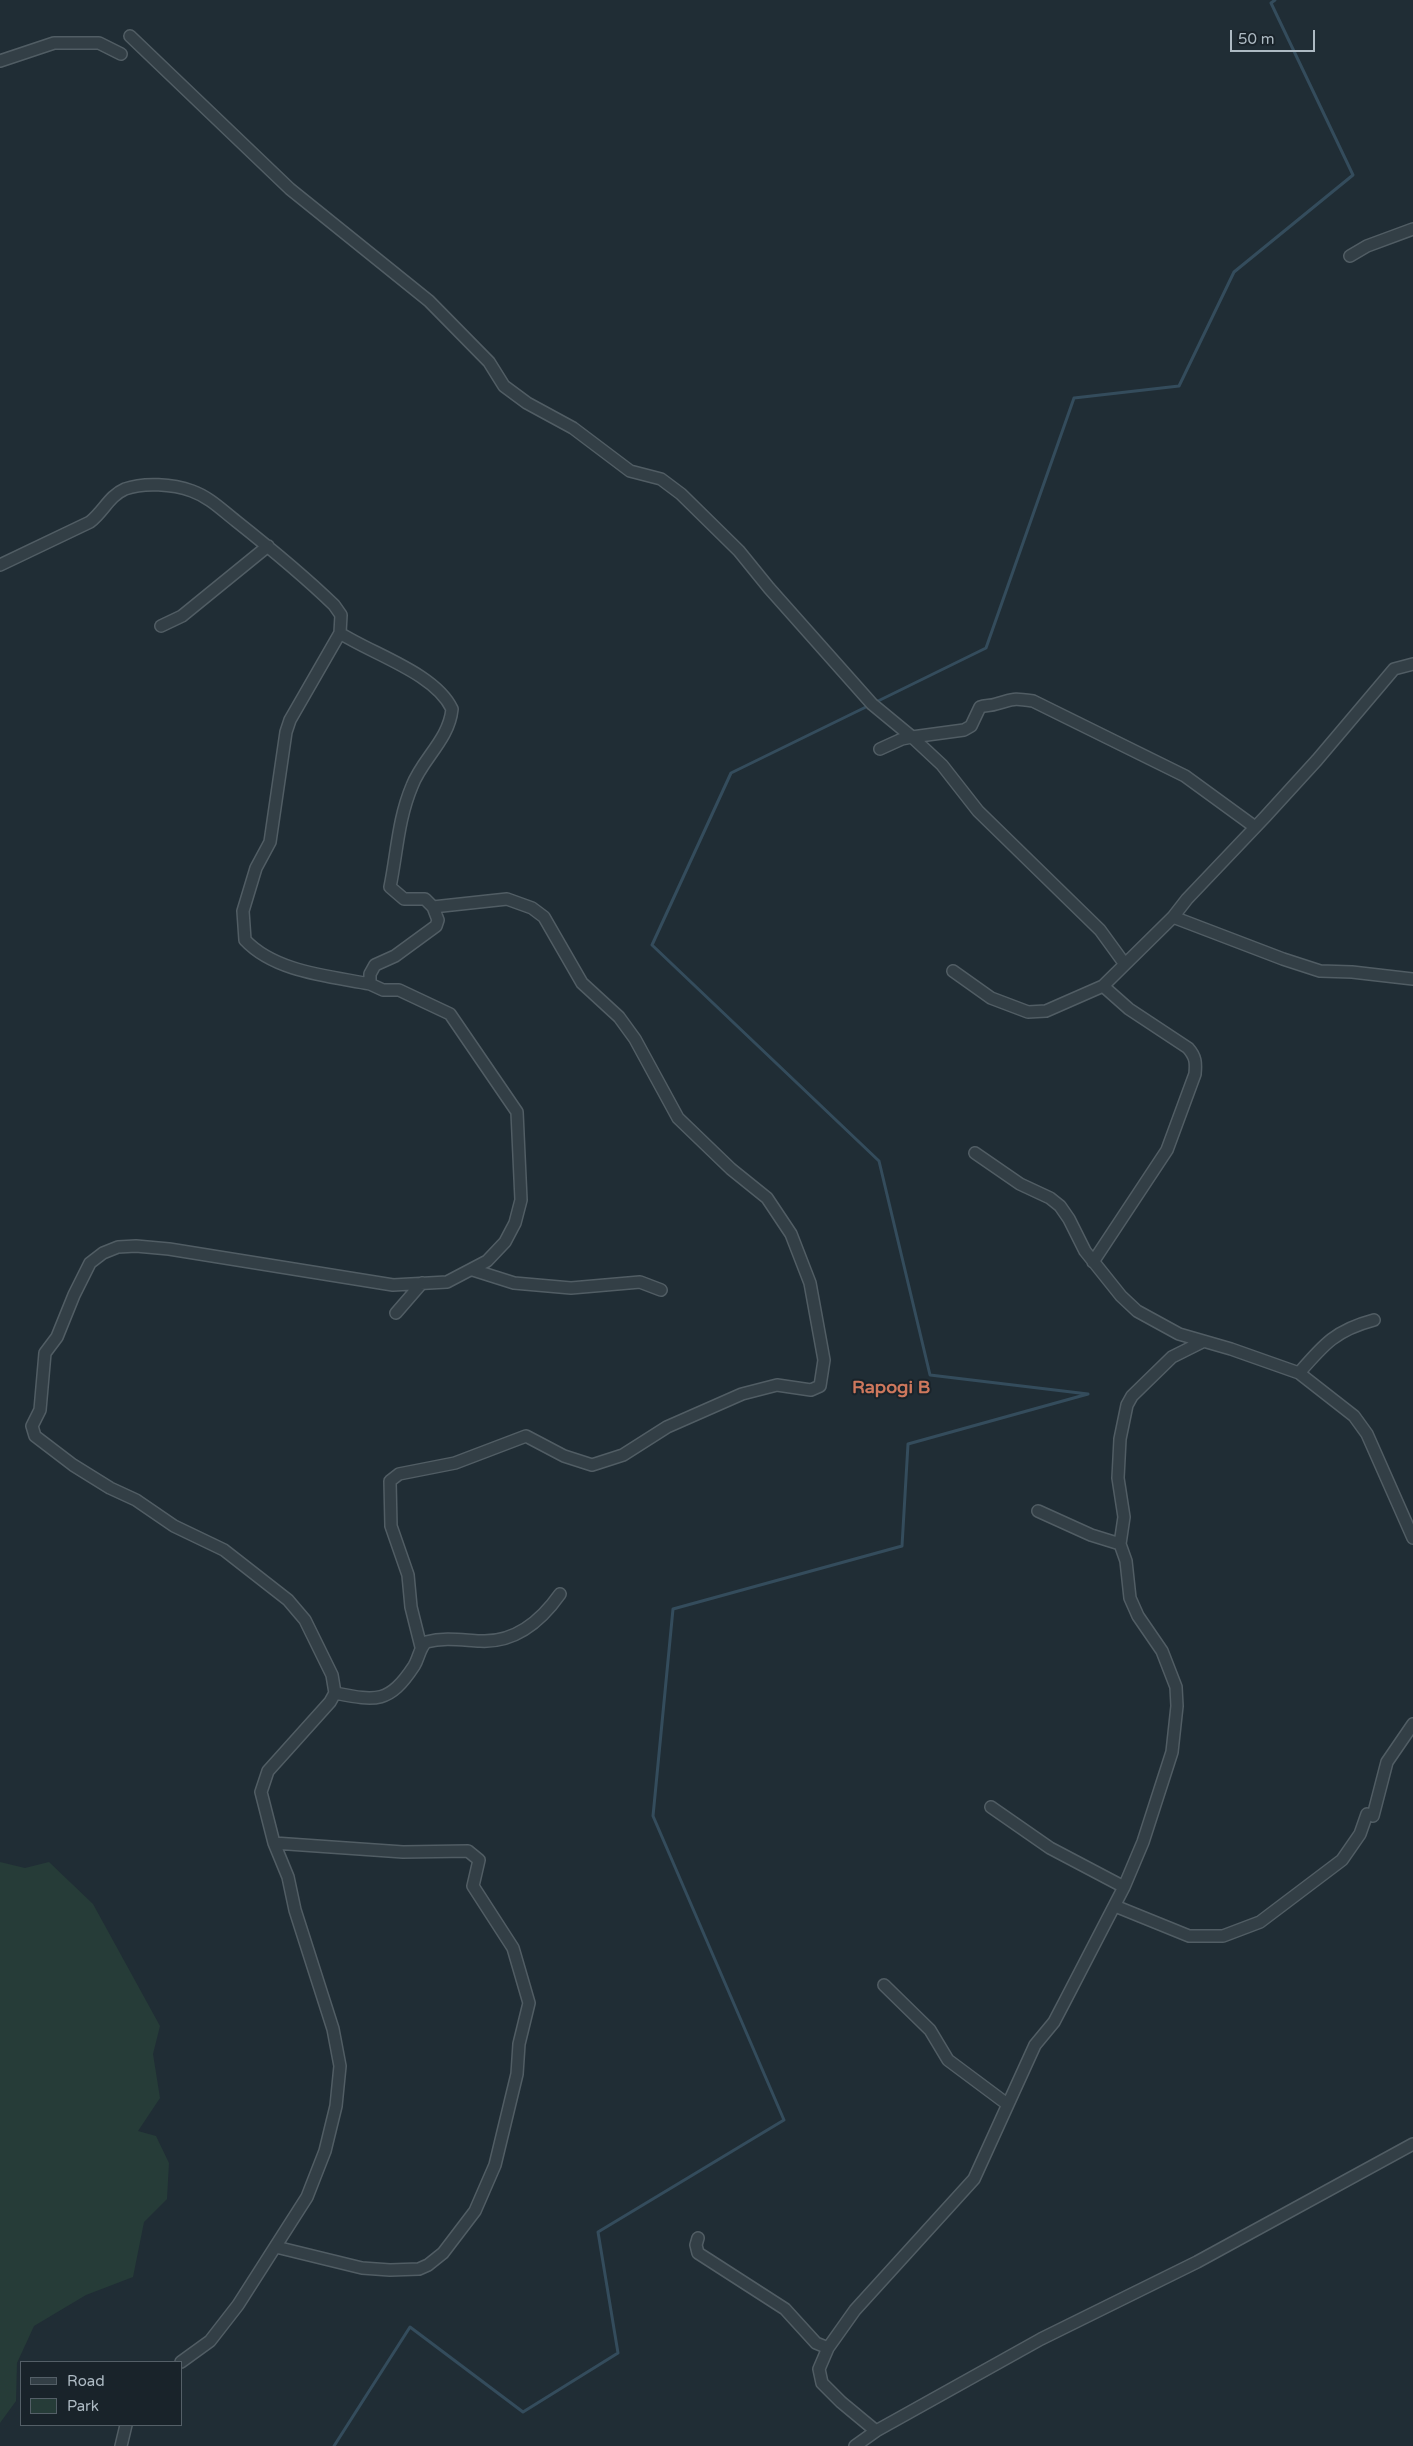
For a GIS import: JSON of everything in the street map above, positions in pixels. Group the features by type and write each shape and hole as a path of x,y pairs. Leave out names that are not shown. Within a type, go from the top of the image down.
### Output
{"street":[{"path":"130,36 290,189 428,301 489,362 504,386 527,403 573,428 630,470 661,479 681,494 739,551 769,588 872,704 942,765 978,811 1100,930 1124,963"},
{"path":"0,60 54,43 99,43 121,54"},
{"path":"1350,256 1367,246 1413,229"},
{"path":"0,565 90,522 102,512 112,496 136,486 178,487 210,500 268,546 334,605 341,615 340,633 290,720 286,732 270,842 256,868 243,912 244,940 256,951 299,970 370,984 383,990 399,990 450,1014 517,1112 520,1200 515,1223 499,1248 487,1261 473,1270 447,1282 393,1285 169,1249 136,1246 118,1247 103,1253 90,1263 74,1295 57,1337 45,1353 40,1410 32,1426 35,1436 72,1465 110,1488 136,1500 174,1526 224,1550 288,1600 305,1620 316,1641 332,1675 335,1693 320,1714 268,1770 261,1792 274,1843 288,1877 297,1920 326,2003 340,2066 336,2106 325,2151 307,2197 238,2305 210,2341 182,2361"},
{"path":"161,626 182,616 268,546"},
{"path":"340,633 358,645 395,662 418,676 441,694 452,709 450,724 437,747 417,773 401,816 396,861 390,887 404,899 425,900 433,907 438,920 436,926 395,956 375,965 370,974 370,984"},
{"path":"953,971 991,998 1028,1012 1046,1011 1103,986 1124,963 1173,917 1317,760 1394,669 1413,664"},
{"path":"880,749 902,739 964,730 970,726 980,707 984,705 997,704 1012,698 1033,701 1185,776 1254,827"},
{"path":"421,1647 411,1607 408,1575 392,1526 390,1481 399,1474 455,1463 526,1436 564,1456 592,1465 623,1455 667,1427 742,1394 777,1385 811,1390 820,1386 824,1360 810,1283 791,1234 767,1198 731,1169 678,1118 635,1039 619,1017 582,983 544,917 532,908 507,900 433,907"},
{"path":"1173,917 1320,971 1352,972 1413,979"},
{"path":"1093,1262 1167,1150 1195,1074 1196,1063 1194,1055 1188,1048 1129,1008 1103,986"},
{"path":"975,1152 1020,1184 1050,1198 1060,1206 1069,1219 1084,1252 1121,1296 1136,1310 1161,1326 1202,1342 1231,1349 1299,1373 1354,1416 1367,1434 1413,1538"},
{"path":"473,1270 514,1283 571,1288 640,1282 662,1290"},
{"path":"396,1313 422,1283"},
{"path":"1299,1373 1334,1336 1355,1325 1374,1320"},
{"path":"876,2430 841,2402 822,2383 819,2369 828,2348 855,2310 974,2179 1035,2044 1054,2022 1066,2001 1124,1887 1143,1842 1172,1752 1177,1706 1176,1687 1162,1651 1130,1598 1126,1561 1120,1544 1124,1517 1118,1478 1120,1439 1127,1405 1132,1396 1172,1357 1202,1342"},
{"path":"1038,1511 1091,1534 1120,1544"},
{"path":"335,1693 362,1698 386,1696 402,1682 415,1664 421,1647 426,1642 448,1638 497,1641 533,1624 549,1610 560,1594"},
{"path":"1115,1906 1188,1936 1223,1936 1260,1922 1342,1860 1360,1834 1370,1815 1387,1762 1413,1724"},
{"path":"992,1807 1050,1848 1124,1887"},
{"path":"274,1843 403,1852 459,1851 474,1854 479,1860 474,1886 512,1948 529,2002 519,2044 517,2074 495,2165 475,2211 443,2253 428,2265 419,2269 390,2270 362,2268 276,2247"},
{"path":"884,1986 930,2030 948,2060 957,2069 1007,2104"},
{"path":"855,2446 876,2430 1041,2339 1197,2262 1413,2144"},
{"path":"698,2238 696,2245 698,2253 784,2309 816,2343 828,2348"},
{"path":"121,2446 126,2426"}],"green space":[{"path":"0,1862 25,1868 49,1862 93,1904 160,2026 153,2054 160,2098 138,2131 156,2136 169,2163 167,2199 144,2222 133,2277 86,2295 34,2326 17,2363 16,2401 0,2423"}],"waterway":[{"path":"876,702 986,648 1074,398 1179,386 1234,272 1353,175 1271,3 1275,0"},
{"path":"334,2446 410,2327 523,2412 618,2353 598,2232 784,2120 653,1816 673,1609 902,1546 908,1444 1088,1394 930,1375 879,1161 652,945 731,773 870,705"}],"district":[{"name":"Rapogi B","path":"891,1388"}]}
